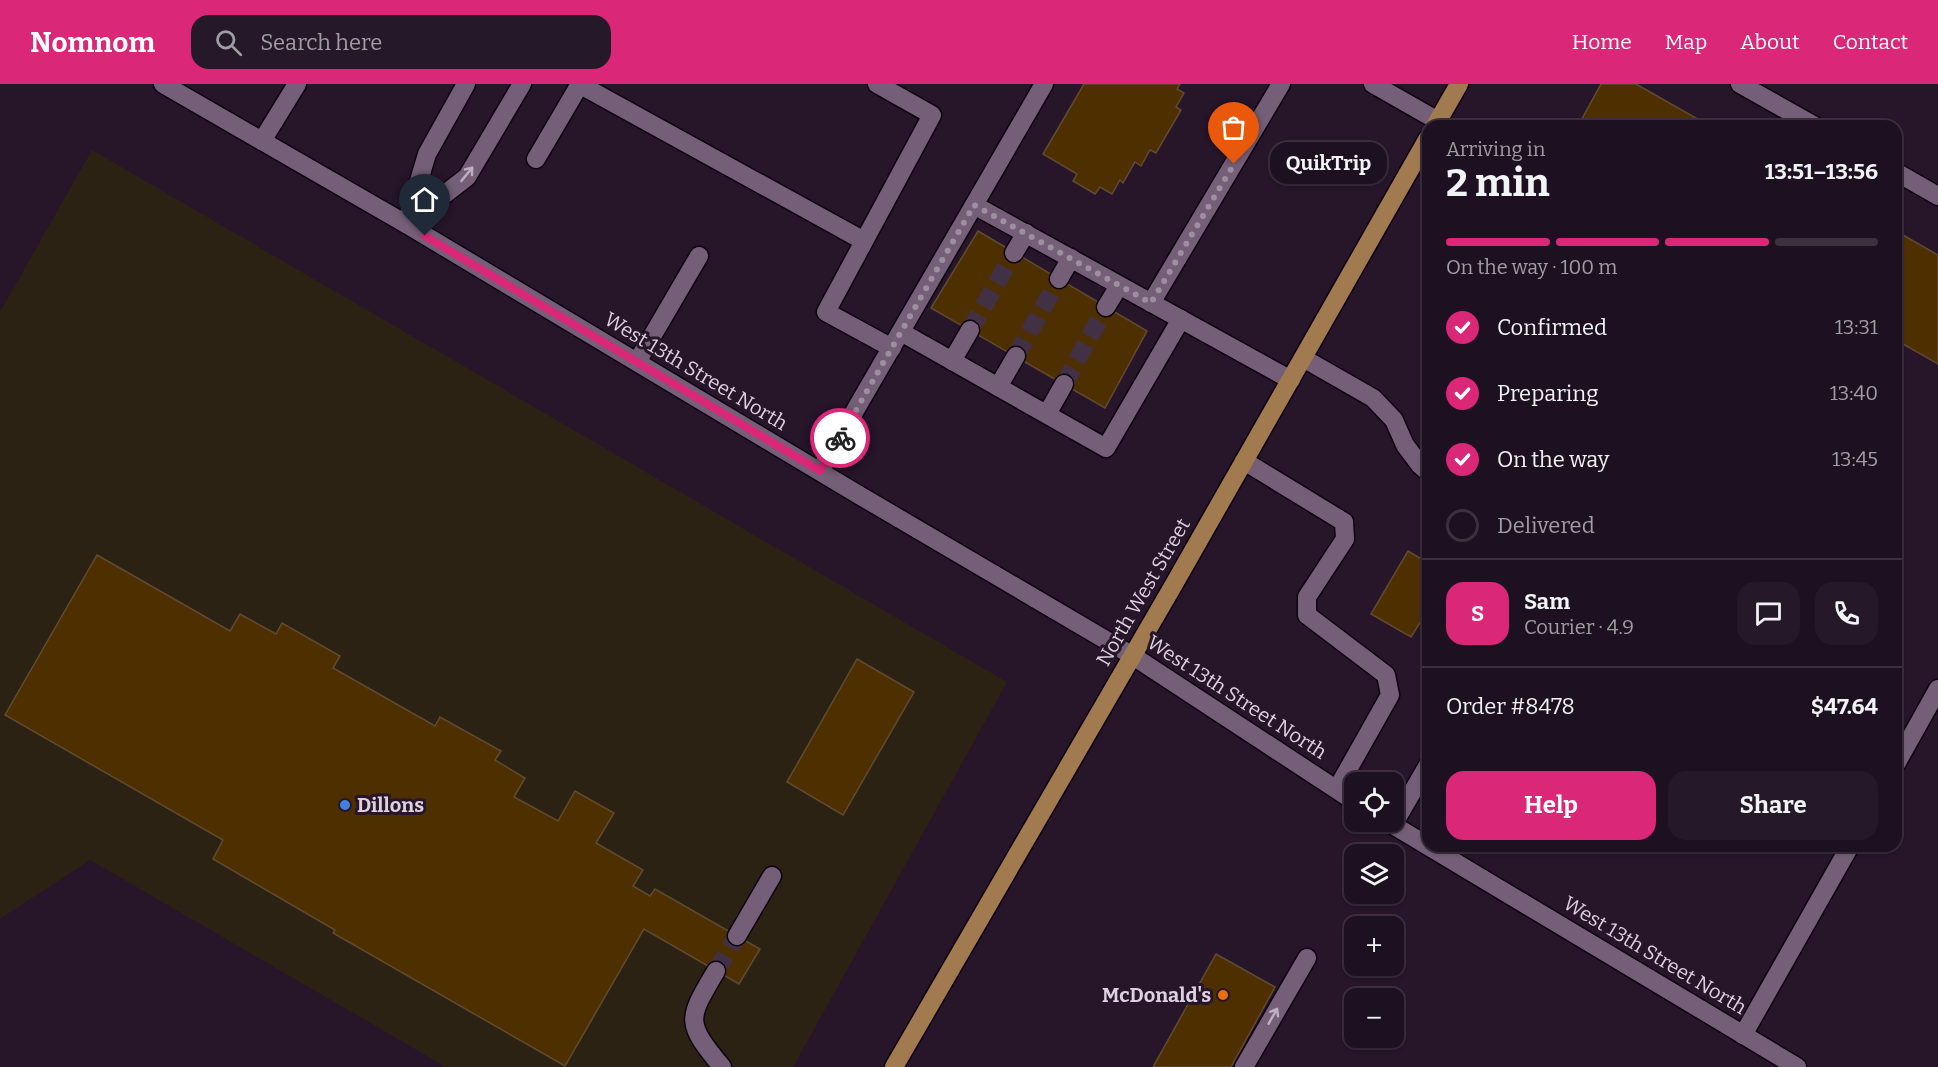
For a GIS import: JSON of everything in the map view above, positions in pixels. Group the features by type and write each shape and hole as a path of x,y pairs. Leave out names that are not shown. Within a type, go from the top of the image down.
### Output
{"main road":[{"path":"1438,120 1460,84"},
{"name":"North West Street","path":"894,1067 1133,656 1422,149"}],"street":[{"name":"West 13th Street North","path":"163,84 406,224 1133,656 1344,794"},
{"path":"262,141 297,84"},
{"path":"406,224 427,154 466,84"},
{"path":"406,224 467,177 522,84"},
{"path":"536,159 579,84 864,241"},
{"path":"877,84 932,116 826,312 892,348"},
{"path":"820,471 1044,84"},
{"path":"1151,303 1281,84"},
{"path":"1373,84 1431,120"},
{"path":"1740,84 1804,120"},
{"path":"1902,175 1938,195"},
{"path":"974,205 1291,380"},
{"path":"1014,253 1026,233"},
{"path":"637,362 699,256"},
{"path":"1059,279 1071,258"},
{"path":"1106,307 1119,286"},
{"path":"901,332 1106,448 1181,319"},
{"path":"952,361 970,330"},
{"path":"998,387 1016,356"},
{"path":"1303,358 1373,398 1394,420 1405,445 1422,467"},
{"path":"1047,414 1064,384"},
{"path":"1244,462 1344,522 1345,538 1307,597 1307,615 1386,675 1390,694 1337,789"},
{"path":"1902,753 1938,689"},
{"path":"1404,802 1422,774"},
{"name":"West 13th Street North","path":"1403,832 1422,843"},
{"name":"West 13th Street North","path":"1437,852 1797,1067"},
{"path":"1743,1035 1847,852"},
{"path":"736,936 772,876"},
{"path":"1244,1067 1307,958"},
{"path":"716,970 698,1001 693,1017 700,1040 722,1067"}],"shaded area":[{"path":"92,150 1007,682 793,1067 446,1067 90,860 0,919 0,312"}],"building":[{"path":"1084,84 1180,84 1177,89 1184,93 1176,107 1181,110 1156,153 1150,150 1141,166 1135,162 1123,183 1120,180 1112,194 1100,187 1095,194 1073,181 1077,174 1043,154"},
{"path":"1601,84 1636,84 1699,120 1581,120"},
{"path":"978,231 1147,331 1105,408 931,308"},
{"path":"1902,234 1938,255 1938,364 1902,343"},
{"path":"1408,551 1422,559 1422,620 1411,637 1371,614"},
{"name":"Dillons","path":"97,555 230,631 240,614 276,634 282,623 340,656 333,668 435,726 440,717 501,751 495,760 525,778 514,797 558,821 575,791 614,813 596,843 643,870 633,886 650,896 655,889 760,949 739,984 644,929 565,1066 333,933 335,930 213,859 223,840 5,715"},
{"path":"857,659 914,692 843,815 787,782"},
{"path":"1216,954 1275,987 1231,1067 1153,1067"}],"tunnel":[{"path":"970,330 1014,253"},
{"path":"1016,356 1059,279"},
{"path":"1064,384 1106,307"},
{"path":"716,971 737,936"}],"way so far":[{"path":"840,438 974,205 1151,303 1234,164"}],"place":[{"name":"QuikTrip","path":"1234,164"},
{"name":"Dillons","path":"345,805"},
{"name":"McDonald's","path":"1223,995"}],"route":[{"path":"425,236 820,471 840,438"}]}
